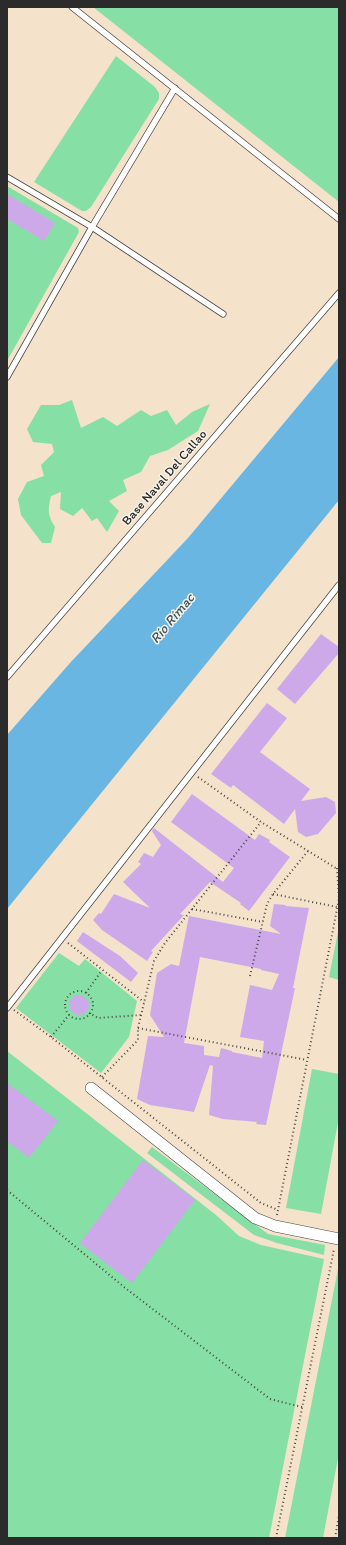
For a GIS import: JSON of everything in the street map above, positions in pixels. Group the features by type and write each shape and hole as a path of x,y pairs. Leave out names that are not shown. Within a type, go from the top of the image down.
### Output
{"street":[{"path":"92,1088 255,1218 274,1226 338,1239"}],"lane":[{"path":"72,7 339,219"},
{"path":"7,377 92,228 175,88"},
{"path":"7,177 92,228 223,314"},
{"name":"Base Naval Del Callao","path":"7,677 339,293"},
{"path":"8,1007 339,586"}],"path":[{"path":"192,773 261,822 338,869 339,899 274,1226"},
{"path":"102,1077 138,1040 138,1028 154,961 165,943 261,822"},
{"path":"250,976 268,904 273,894 308,851"},
{"path":"273,894 337,908"},
{"path":"192,909 263,922"},
{"path":"62,938 144,1002"},
{"path":"86,993 102,970"},
{"path":"77,991 86,993 92,1000 92,1010 82,1018 69,1015 65,1007 66,998 69,994 77,991"},
{"path":"8,1007 51,1037 261,1203 278,1210"},
{"path":"89,1013 98,1018 141,1015"},
{"path":"51,1037 69,1015"},
{"path":"138,1028 307,1060"},
{"path":"7,1190 124,1287 270,1399 302,1407"},
{"path":"276,1538 338,1239"},
{"path":"335,1538 339,1516"}],"green space":[{"path":"93,7 339,7 339,202"},
{"path":"116,56 155,87 159,93 159,99 91,207 86,211 82,211 34,182"},
{"path":"7,186 78,228 79,232 7,361"},
{"path":"72,400 81,428 103,417 117,426 141,410 151,416 167,410 176,425 192,412 210,404 198,431 168,450 150,456 141,472 123,480 127,491 109,501 119,511 107,532 97,518 92,521 82,508 73,516 60,509 61,492 51,496 50,501 49,515 55,527 51,543 42,543 21,515 18,499 27,482 44,476 41,465 54,452 52,444 33,442 27,429 41,405 59,405"},
{"path":"339,927 339,980 329,977"},
{"path":"59,953 79,966 85,959 137,1001 129,1037 101,1073 16,1008"},
{"path":"7,1051 216,1215 239,1236 261,1245 324,1259 269,1538 7,1538"},
{"path":"312,1069 339,1074 339,1117 321,1214 286,1208"},
{"path":"152,1147 268,1234 325,1245 324,1255 277,1243 254,1235 147,1153"},
{"path":"339,1264 339,1453 323,1538 285,1538"}],"water":[{"name":"Río Rímac","path":"339,357 339,500 7,909 7,735 70,663 188,538"}],"building":[{"path":"7,194 55,223 44,241 7,219"},
{"path":"321,634 339,647 339,653 295,704 277,689"},
{"path":"267,703 287,718 260,752 310,789 301,801 326,797 335,802 336,813 318,834 306,837 298,832 295,809 284,824 233,785 231,788 211,774"},
{"path":"192,794 255,840 259,834 270,840 269,842 290,857 249,911 240,904 241,903 210,882 180,914 184,915 151,951 153,952 147,961 102,930 93,920 99,913 101,914 114,894 150,908 123,882 141,864 138,862 144,853 153,857 161,845 152,831 154,828 223,882 234,868 171,822"},
{"path":"274,904 309,908 293,988 295,988 266,1125 256,1124 257,1122 223,1119 209,1115 213,1066 210,1065 194,1112 150,1105 137,1099 148,1036 164,1037 150,1015 157,973 171,964 179,966 189,916 281,934 270,926","holes":["200,957 279,974 272,990 250,985 240,1037 264,1041 262,1058 232,1052 221,1048 219,1057 204,1055 204,1046 184,1043"]},
{"path":"83,932 120,956 138,973 131,982 77,941"},
{"path":"79,995 86,998 89,1005 86,1012 79,1015 72,1012 69,1005 72,998"},
{"path":"7,1083 58,1121 29,1158 7,1141"},
{"path":"143,1160 195,1200 132,1283 80,1243"}]}
